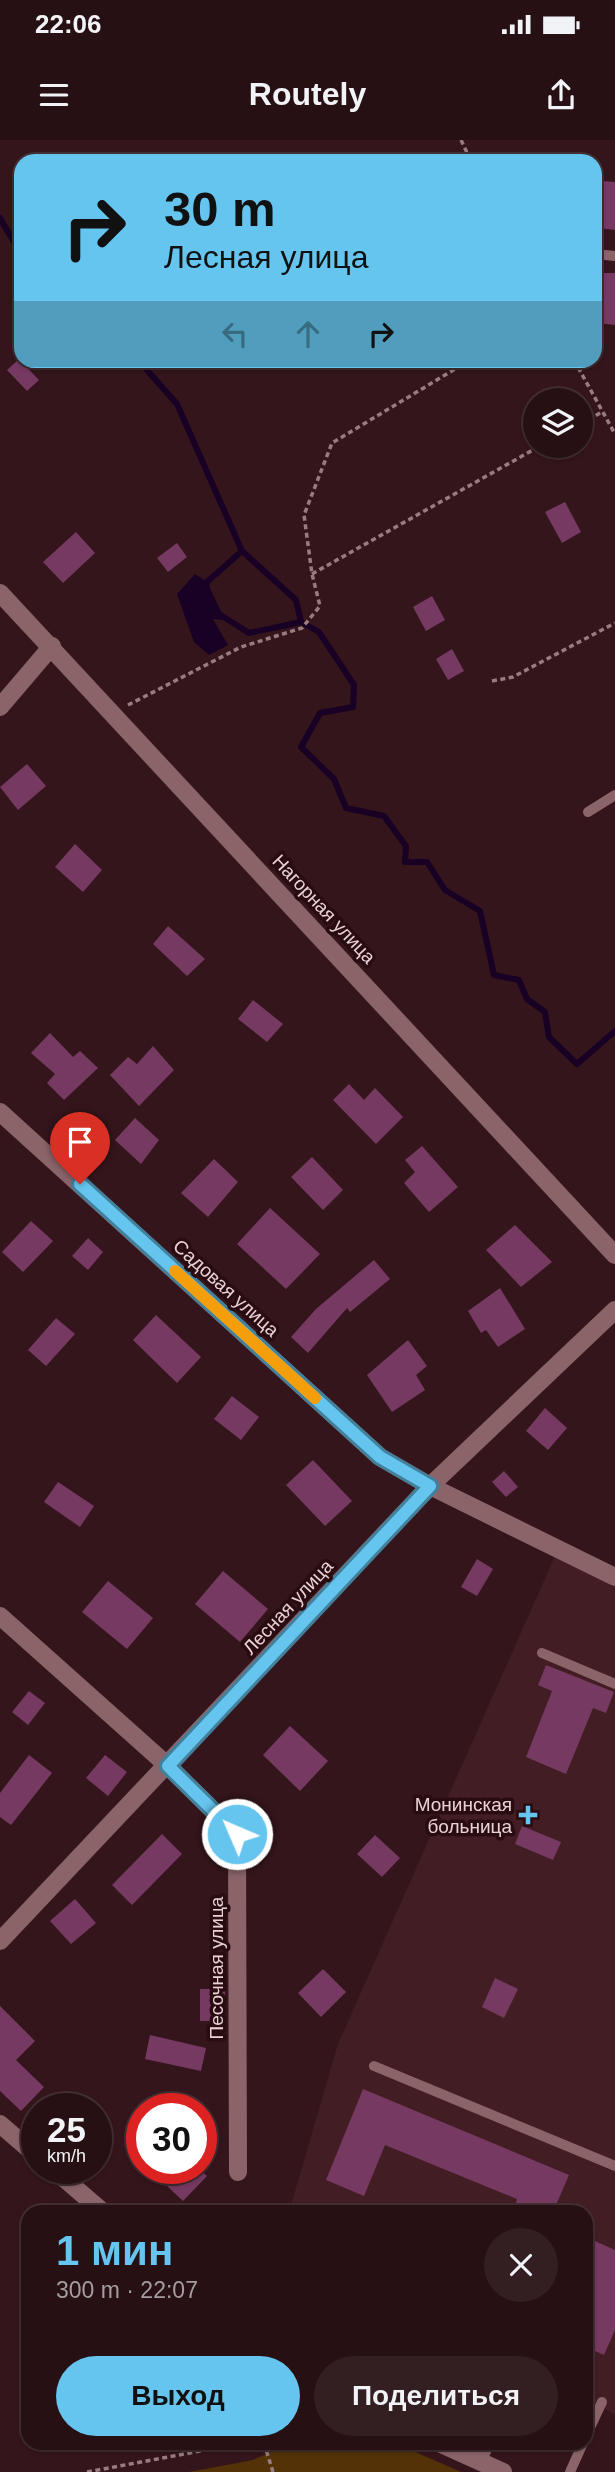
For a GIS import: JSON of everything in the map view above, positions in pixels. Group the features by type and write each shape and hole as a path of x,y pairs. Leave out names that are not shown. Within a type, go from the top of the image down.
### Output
{"street":[{"name":"Нагорная улица","path":"0,593 615,1255"},
{"path":"0,707 52,646"},
{"name":"Садовая улица","path":"0,1112 380,1457 430,1486 615,1577"},
{"name":"Лесная улица","path":"0,1941 430,1486 615,1310"},
{"name":"Песочная улица","path":"0,1616 168,1766 237,1834 238,2172"},
{"path":"0,2124 21,2142"},
{"path":"71,2184 95,2205"},
{"path":"454,2450 503,2472"}],"lane":[{"path":"587,812 615,795"},
{"path":"542,1653 615,1685"},
{"path":"374,2066 615,2166"},
{"path":"593,2422 602,2402"},
{"path":"481,2462 486,2450"},
{"path":"570,2472 580,2450"}],"path":[{"path":"114,713 241,647 302,628 310,622 320,606 312,574 304,514 332,443 457,368"},
{"path":"578,368 615,434"},
{"path":"593,417 602,412"},
{"path":"312,574 523,456"},
{"path":"492,681 513,677 615,622"},
{"path":"87,2472 206,2450"},
{"path":"266,2450 273,2472"}],"shaded area":[{"path":"195,574 207,582 225,620 213,619 228,645 209,655 194,642 177,594"},
{"name":"Монинская больница","path":"555,1556 615,1586 615,2414 593,2404 593,2205 291,2205 338,2044"},
{"path":"275,2450 411,2450 461,2472 189,2472 253,2460"}],"building":[{"path":"603,181 615,182 615,230 602,228"},
{"path":"603,273 615,273 615,325 602,323"},
{"path":"14,364 14,368 28,368 39,380 27,391 7,370"},
{"path":"565,502 581,532 562,543 545,512"},
{"path":"76,532 95,553 63,583 43,562"},
{"path":"177,543 187,557 168,572 157,558"},
{"path":"432,596 445,620 426,631 413,607"},
{"path":"452,649 464,671 448,680 436,659"},
{"path":"27,764 46,786 18,810 0,787"},
{"path":"75,844 102,870 83,892 55,867"},
{"path":"168,926 205,959 187,976 153,944"},
{"path":"253,1000 283,1024 267,1042 238,1019"},
{"path":"50,1033 73,1057 80,1051 98,1068 64,1100 47,1083 55,1074 31,1053"},
{"path":"153,1046 174,1070 139,1106 110,1075 128,1057 137,1064"},
{"path":"349,1084 364,1100 375,1088 403,1117 376,1144 333,1100"},
{"path":"135,1118 159,1140 141,1164 115,1140"},
{"path":"422,1146 458,1187 429,1212 404,1183 415,1172 405,1160"},
{"path":"312,1157 343,1190 323,1210 291,1177"},
{"path":"214,1159 238,1182 208,1217 181,1193"},
{"path":"270,1208 320,1254 286,1289 237,1244"},
{"path":"31,1221 53,1241 23,1272 2,1252"},
{"path":"515,1225 552,1262 521,1287 486,1250"},
{"path":"88,1238 103,1252 88,1270 72,1256"},
{"path":"374,1260 390,1279 350,1312 347,1308 308,1353 291,1337 316,1309"},
{"path":"500,1288 525,1329 498,1347 486,1330 481,1333 468,1311"},
{"path":"156,1315 201,1357 177,1383 133,1340"},
{"path":"56,1318 75,1334 46,1366 28,1350"},
{"path":"408,1340 427,1366 416,1375 425,1390 392,1412 367,1375"},
{"path":"232,1396 259,1417 241,1440 214,1419"},
{"path":"545,1408 567,1428 548,1450 526,1431"},
{"path":"313,1460 352,1501 325,1526 286,1485"},
{"path":"504,1471 518,1487 506,1497 492,1482"},
{"path":"58,1482 94,1506 80,1527 44,1502"},
{"path":"477,1559 493,1569 477,1596 461,1587"},
{"path":"223,1571 268,1609 240,1642 195,1604"},
{"path":"108,1581 153,1618 127,1649 82,1612"},
{"path":"546,1665 614,1692 606,1713 593,1708 566,1774 526,1757 552,1691 538,1685"},
{"path":"29,1691 45,1703 28,1725 12,1712"},
{"path":"290,1726 328,1761 300,1791 263,1755"},
{"path":"29,1755 52,1773 11,1825 0,1817 0,1793"},
{"path":"105,1755 127,1772 108,1796 86,1778"},
{"path":"522,1826 561,1842 553,1860 515,1844"},
{"path":"162,1834 182,1854 132,1905 112,1885"},
{"path":"375,1835 400,1858 382,1877 357,1854"},
{"path":"75,1899 96,1923 71,1944 50,1921"},
{"path":"323,1969 346,1992 321,2017 298,1993"},
{"path":"495,1978 518,1989 504,2018 482,2007"},
{"path":"200,1989 225,1989 225,2021 200,2021"},
{"path":"0,2006 35,2041 16,2060 44,2087 38,2093 21,2093 21,2111 0,2091"},
{"path":"150,2035 206,2048 201,2071 145,2059"},
{"path":"363,2089 569,2175 556,2205 521,2205 516,2203 517,2199 385,2145 364,2196 326,2180"},
{"path":"165,2184 199,2184 183,2201"},
{"path":"593,2240 615,2250 615,2330 604,2355 593,2350"}],"waterway":[{"path":"0,218 14,242"},
{"path":"145,368 177,404 242,551 296,600 301,622 319,632 354,685 353,707 320,713 301,747 334,779 346,808 384,816 406,846 405,862 427,862 445,890 480,911 494,975 519,980 527,999 545,1012 549,1037 577,1064 615,1031"},
{"path":"206,589 207,582 242,551"},
{"path":"219,614 249,633 301,622"}],"slow traffic":[{"path":"175,1271 315,1398"}],"place":[{"name":"Монинская больница","path":"528,1815"}],"route":[{"path":"80,1184 380,1457 430,1486 168,1766 237,1834"}]}
